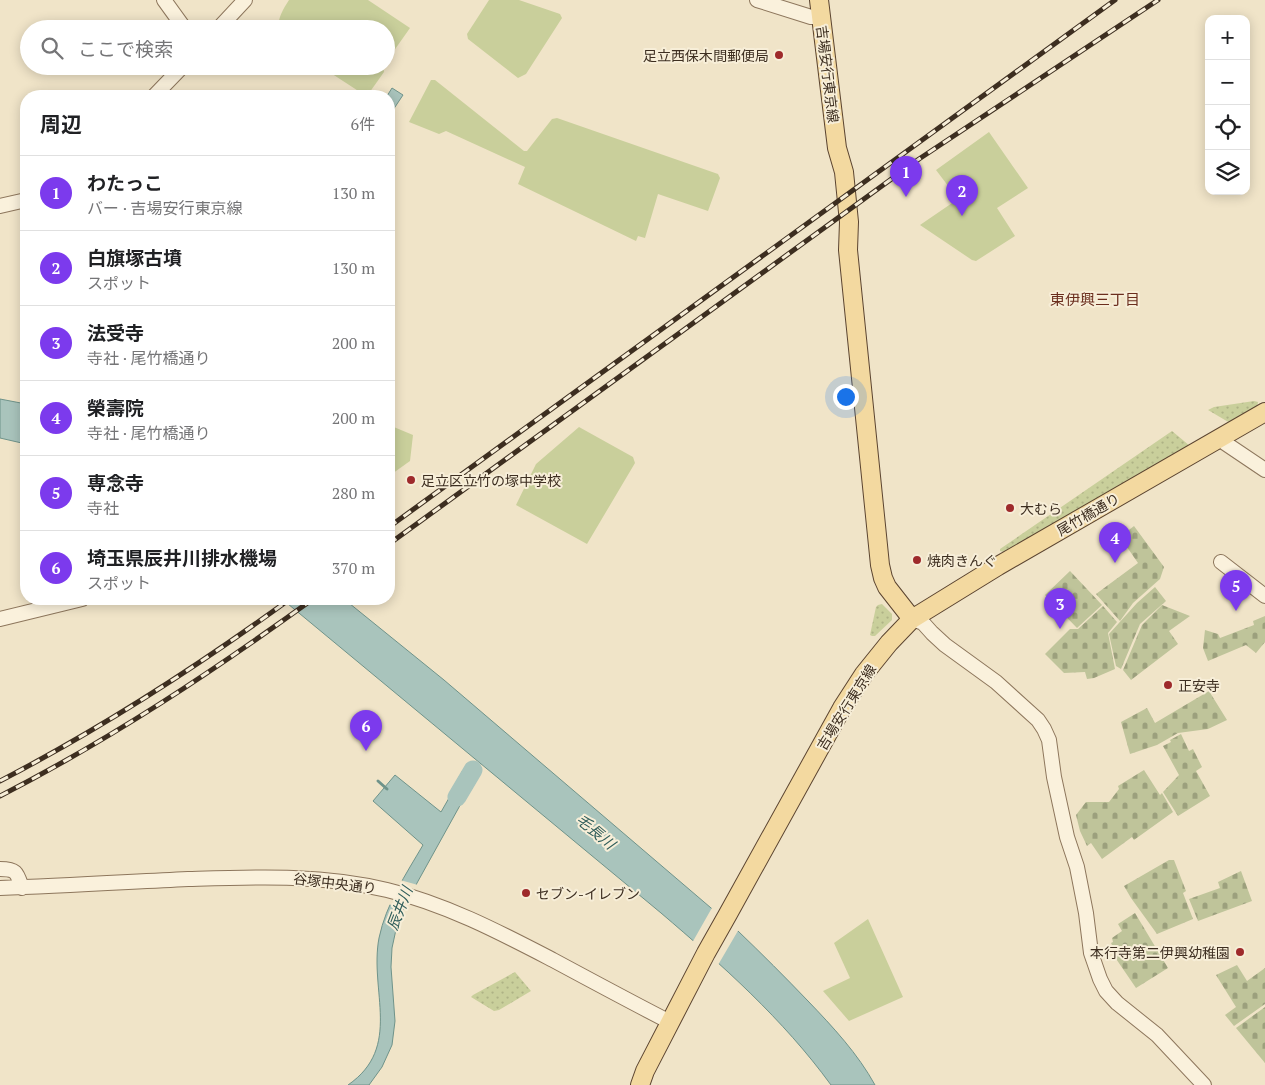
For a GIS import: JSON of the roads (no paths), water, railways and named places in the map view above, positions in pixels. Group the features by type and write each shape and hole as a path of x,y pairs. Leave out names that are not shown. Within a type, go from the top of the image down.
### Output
{"main road":[{"name":"吉場安行東京線","path":"640,1085 645,1070 706,953 853,691 876,659 912,619 887,587 880,565 848,250 840,225 836,177 838,148 820,8"},
{"name":"尾竹橋通り","path":"912,619 1006,562 1265,412"}],"street":[{"path":"164,0 179,20"},
{"path":"226,20 245,0"},
{"path":"757,0 811,17 820,8"},
{"path":"160,90 174,75"},
{"path":"0,206 20,201"},
{"path":"1219,439 1265,470"},
{"path":"1221,562 1265,596"},
{"path":"0,619 57,605"},
{"path":"912,619 923,623 945,645 996,682 1038,720 1044,729 1048,740 1067,837 1077,867 1091,953 1100,978 1111,997 1157,1035 1204,1085"},
{"path":"0,869 12,869 16,872 22,888"},
{"name":"谷塚中央通り","path":"0,888 266,877 301,878 364,885 392,891 478,922 670,1022"}],"water":[{"path":"392,88 403,95 395,107 395,90 391,90"},
{"path":"0,399 20,403 20,443 0,438"},
{"name":"毛長川","path":"289,605 351,605 444,680 738,931 836,1031 861,1062 875,1085 831,1085 772,1015 707,953"},
{"path":"463,770 476,781 471,790 468,791 417,883 397,925 392,948 391,967 395,1021 392,1045 382,1067 369,1085 348,1085 365,1070 375,1053 379,1036 380,1017 377,958 382,925 403,878 423,845 373,801 395,775 441,812"}],"waterway":[{"name":"辰井川","path":"457,797 473,770"},
{"path":"378,781 387,789"}],"railway":[{"path":"395,523 1115,0"},
{"path":"395,540 919,159 1158,0"},
{"path":"0,781 75,740 149,695 281,605"},
{"path":"0,796 82,751 160,704 305,605"}],"place":[{"name":"足立西保木間郵便局","path":"779,55"},
{"name":"わたっこ","path":"906,197"},
{"name":"白旗塚古墳","path":"962,216"},
{"name":"足立区立竹の塚中学校","path":"411,480"},
{"name":"大むら","path":"1010,508"},
{"name":"焼肉きんぐ","path":"917,560"},
{"name":"榮壽院","path":"1115,563"},
{"name":"専念寺","path":"1236,611"},
{"name":"法受寺","path":"1060,629"},
{"name":"正安寺","path":"1168,685"},
{"name":"埼玉県辰井川排水機場","path":"366,751"},
{"name":"セブン-イレブン","path":"526,893"},
{"name":"本行寺第二伊興幼稚園","path":"1240,952"}],"district":[{"name":"東伊興三丁目","path":"1095,299"}]}
